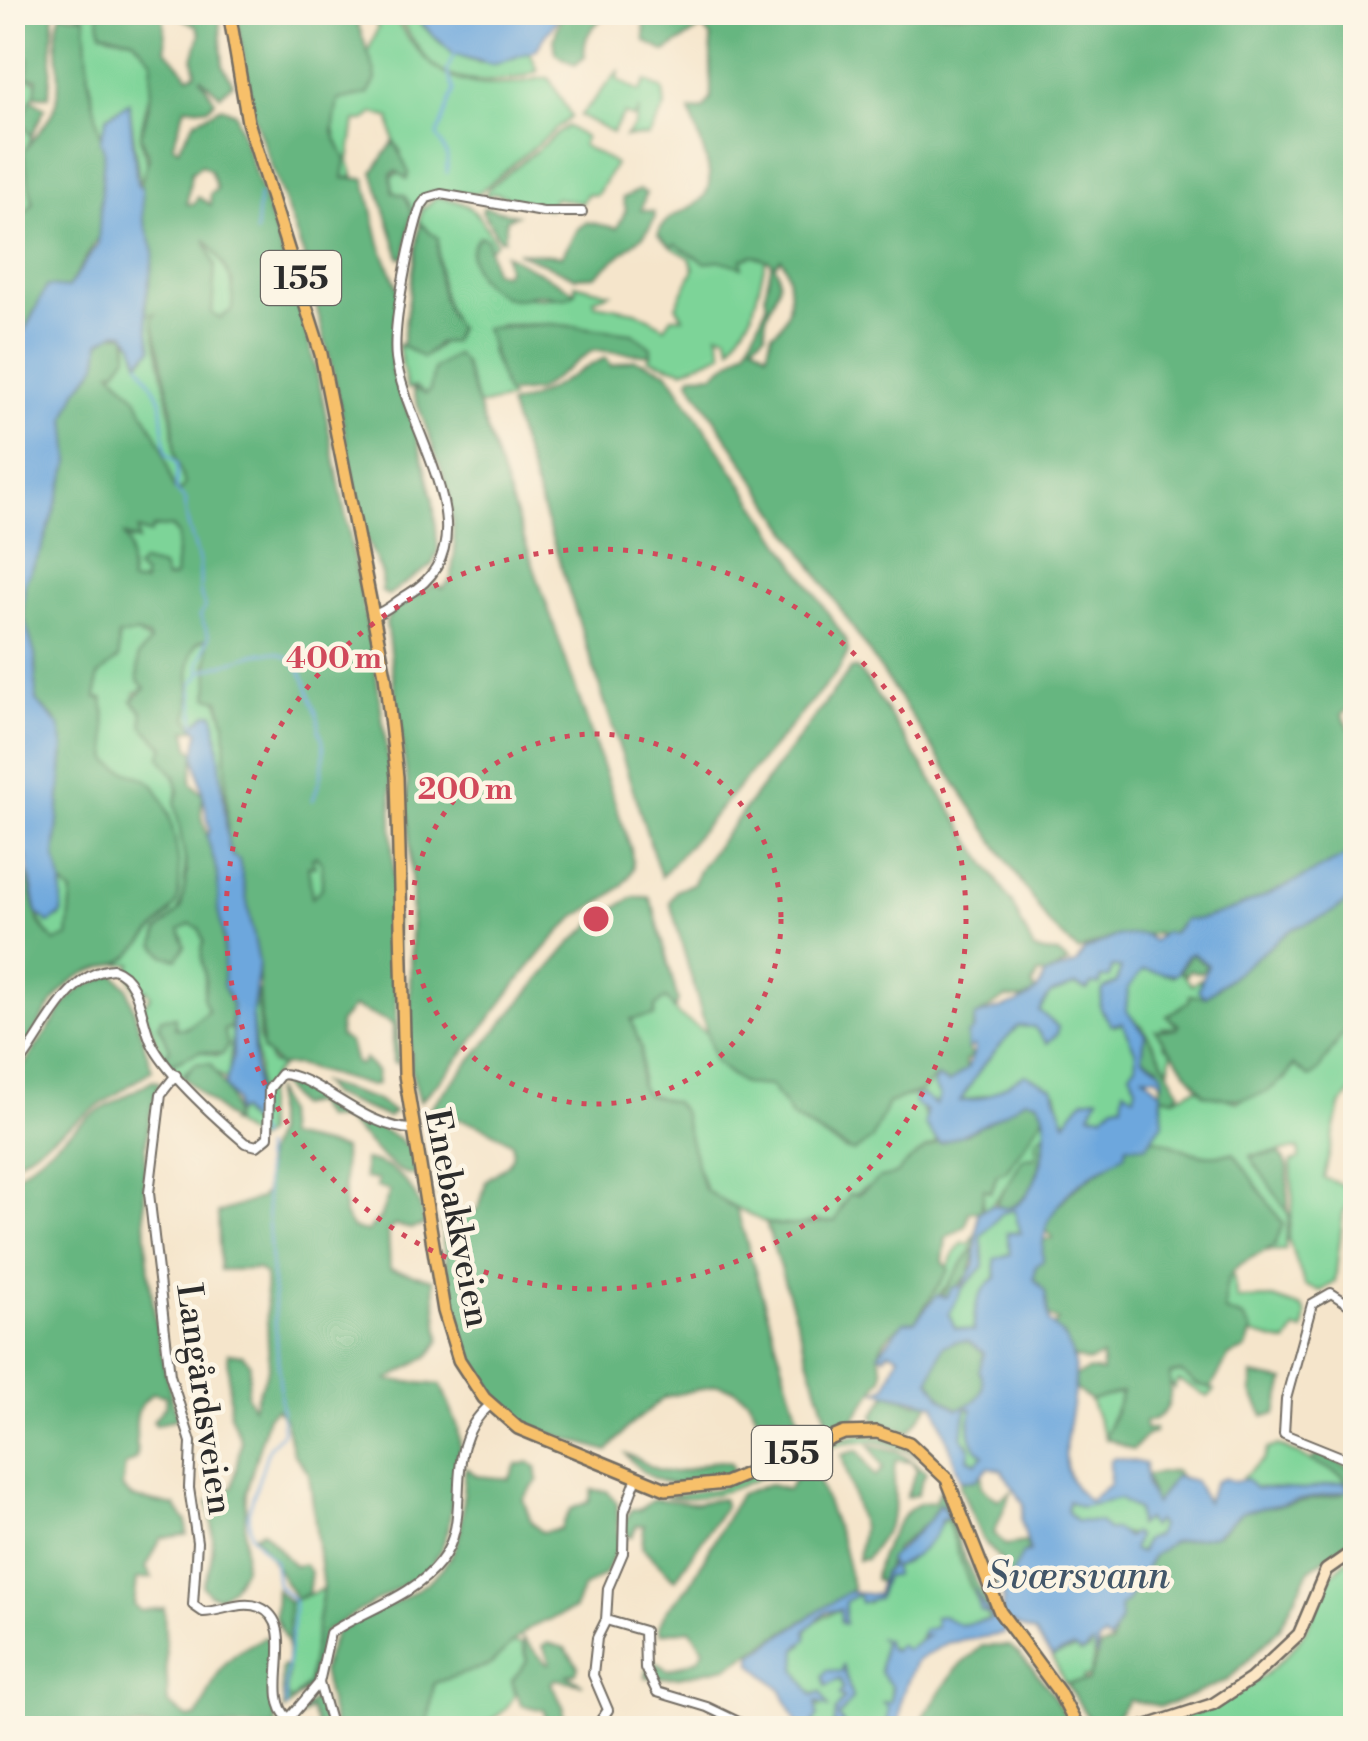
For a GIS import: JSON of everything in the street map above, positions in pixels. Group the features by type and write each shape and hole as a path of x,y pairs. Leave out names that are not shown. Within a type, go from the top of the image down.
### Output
{"main road":[{"name":"Enebakkveien","path":"228,12 248,122 321,354 373,611 395,745 403,1044 413,1129 451,1340 465,1371 490,1405 538,1439 666,1489 706,1488 836,1436 869,1431 897,1437 926,1454 952,1486 1006,1623 1059,1692 1078,1728"},
{"path":"1140,1728 1213,1704 1251,1679 1299,1634 1326,1570 1356,1550"}],"street":[{"path":"373,611 394,603 434,576 446,546 431,459 402,383 396,352 420,206 427,198 441,194 544,212 582,212"},
{"path":"12,1073 68,996 92,976 109,969 130,980 152,1044 176,1076 253,1146 264,1143 270,1134 269,1089 281,1074 302,1079 348,1108 413,1129"},
{"name":"Langårdsveien","path":"176,1076 161,1094 149,1185 170,1375 191,1442 188,1488 197,1542 193,1606 202,1612 255,1606 269,1615 277,1637 279,1706 288,1718"},
{"path":"1356,1309 1334,1293 1315,1300 1310,1308 1286,1399 1284,1434 1356,1463"},
{"path":"281,1728 318,1683 330,1633 423,1580 443,1560 453,1537 464,1436 490,1405"},
{"path":"594,1728 608,1710 593,1674 598,1638 606,1620 608,1588 623,1553 624,1512 636,1480"},
{"path":"606,1620 644,1631 645,1668 657,1692 706,1706 751,1728"},
{"path":"318,1683 332,1728"}],"green space":[{"path":"562,12 610,13 590,31 585,57 575,65 556,54 554,39"},
{"path":"12,13 17,13 20,48 29,58 27,72 21,74 39,83 23,121 31,137 23,158 34,199 27,213 13,202"},
{"path":"17,13 54,13 49,96 35,96 37,78 20,76 27,72 29,59 20,53"},
{"path":"61,13 85,17 89,82 104,150 99,236 68,288 47,287 22,334 13,326 12,202 27,212 33,203 23,153 49,119 56,102"},
{"path":"78,13 98,13 109,35 133,39 152,60 151,88 141,133 147,170 140,185 129,103 108,115 101,139 99,136 83,38 85,18"},
{"path":"98,13 163,13 166,50 189,76 196,73 193,59 200,34 197,27 174,13 219,13 223,66 233,83 220,95 200,77 215,101 208,108 185,107 173,145 178,149 195,121 222,107 235,113 298,301 321,390 376,672 391,781 398,1064 393,1062 393,1025 388,1021 353,1007 339,1023 340,1037 349,1042 355,1063 361,1065 364,1059 377,1072 377,1084 371,1086 296,1065 279,1066 262,1050 258,958 239,860 232,856 228,845 225,722 219,700 208,697 206,639 198,642 190,660 187,718 197,729 186,730 189,747 195,753 191,782 203,795 201,813 218,875 226,978 223,985 232,1004 231,1027 224,1030 228,1046 223,1054 200,1051 171,1064 164,1058 170,1049 159,1025 161,1018 175,1017 175,1028 185,1029 208,1011 203,997 204,942 199,928 190,924 180,930 185,946 177,959 165,956 155,945 158,931 181,909 187,872 175,802 179,792 175,776 160,757 164,747 143,726 142,711 132,701 145,688 138,681 138,656 150,642 148,637 136,633 118,636 119,658 98,676 96,698 103,699 109,761 149,781 164,804 178,859 176,904 125,960 86,973 70,983 13,1064 13,875 20,867 26,873 39,923 55,942 68,937 72,893 62,884 55,857 64,747 56,720 36,701 35,655 22,613 25,582 41,551 70,461 66,417 77,391 94,370 100,342 113,334 126,334 128,353 117,370 111,371 135,396 162,446 174,489 180,492 185,484 175,455 172,408 152,319 155,313 147,315 145,308 154,252 143,217 140,185 149,158 141,136 150,101 152,60 133,39 101,32","holes":["201,165 210,170 217,189 210,194 211,205 198,197 194,204 187,204 191,173","205,239 233,283 232,310 220,318 212,314 215,266","172,527 178,535 175,577 166,579 162,567 142,562 136,569 143,574 144,583 131,583 129,547 124,535 138,541 138,530 150,534 153,528","316,856 322,864 322,888 312,898 308,866 315,866 312,859"]},
{"path":"236,13 354,13 375,72 376,80 368,94 338,100 333,132 346,160 343,178 365,179 380,244 398,289 392,372 415,430 433,500 438,550 432,565 388,595 382,592 382,574 363,531 336,386 304,256 254,117"},
{"path":"367,13 391,13 426,59 452,77 487,85 549,78 571,117 477,194 431,192 411,218 409,202 395,195 390,177 399,173 401,152 394,141 390,118 374,113 365,121 355,121 349,161 354,177 343,178 334,128 335,108 339,99 360,93 375,72 366,57 378,27"},
{"path":"395,13 411,13 450,50 478,62 511,59 529,49 538,71 499,81 469,80 442,72 427,59"},
{"path":"643,13 1355,13 1356,702 1342,714 1355,738 1355,851 1246,904 1184,920 1172,933 1116,936 1078,951 1049,924 689,380 692,375 714,374 747,348 767,305 765,293 772,262 753,255 742,259 742,267 718,260 706,263 675,244 671,247 658,235 662,225 697,203 709,186 708,165 690,111 704,109 711,99 711,38 702,28 665,52 645,41","holes":["781,258 788,309 772,333 767,353 753,343 766,333 765,324 778,284 775,265"]},
{"path":"619,71 618,80 639,92 646,81 663,90 665,107 649,136 625,137 634,127 639,109 634,118 624,114 612,133 580,116"},
{"path":"31,99 45,108 31,137 23,121"},
{"path":"567,126 585,138 582,145 615,164 597,195 587,194 582,203 554,198 549,209 494,193 484,198 489,188"},
{"path":"394,141 409,173 407,179 396,171 391,174 393,192 405,196 412,211 405,257 400,258 373,172"},
{"path":"639,190 646,193 641,210 654,212 655,219 645,234 595,276 575,277 517,252 562,256 577,229 587,222 617,228 626,210 623,198"},
{"path":"436,197 467,206 484,223 496,243 489,249 487,239 477,277 505,297 554,298 576,292 575,284 610,293 594,299 595,304 636,311 665,327 672,317 683,317 676,306 694,269 690,258 671,247 672,243 722,259 753,255 766,259 752,314 731,347 727,335 718,333 723,353 684,370 648,359 651,355 616,331 551,324 499,325 490,350 510,399 478,406 463,362 426,394 415,387 407,389 398,344 426,356 458,329 443,296 438,238 419,222 422,210"},
{"path":"484,207 516,215 507,219 504,239 499,239 482,211"},
{"path":"420,223 438,238 440,286 458,329 452,342 438,343 423,358 402,345"},
{"path":"480,236 487,239 493,271 503,274 507,270 505,254 576,292 567,297 537,294 517,299 494,292 473,266 473,245"},
{"path":"205,239 223,263 233,289 232,310 220,318 211,313 215,266"},
{"path":"155,312 155,337 185,484 180,492 169,482 162,446 135,396 111,370 128,350 128,339 134,343 138,362 147,356 147,315"},
{"path":"551,324 632,333 651,347 651,355 593,350 537,391 506,394 485,328"},
{"path":"456,354 463,362 631,849 633,868 622,886 577,916 549,944 420,1101 411,1070 409,1037 412,892 407,780 386,622 393,609 434,585 443,589 451,579 455,550 449,492 412,388 426,394 434,369"},
{"path":"606,358 611,366 634,359 667,371 846,640 848,652 839,670 661,877 509,405 535,396"},
{"path":"171,527 178,535 175,577 166,579 164,571 142,562 136,569 143,574 144,583 130,583 129,547 123,535 131,541 138,530"},
{"path":"136,633 150,642 140,664 145,687 135,693 135,705 142,711 143,726 164,747 160,757 178,789 175,802 184,847 185,882 170,922 184,940 180,930 190,923 199,928 205,948 204,991 208,1011 196,1024 178,1030 175,1024 159,1025 170,1049 164,1058 142,1007 151,996 146,989 140,1001 128,972 132,964 119,964 171,913 170,814 148,781 122,773 109,761 103,699 96,698 98,676 111,661 117,661 118,636"},
{"path":"206,639 210,651 206,665 225,722 227,817 214,714 207,714 194,725 187,718 189,659 198,642"},
{"path":"851,669 857,669 868,682 1012,903 1034,950 1058,954 1068,962 1047,975 1038,974 1032,985 1036,992 1023,999 1006,998 975,1017 968,1050 973,1056 965,1061 967,1069 950,1083 936,1077 920,1092 888,1103 872,1139 853,1152 792,1117 771,1086 743,1084 715,1062 670,902 676,891 694,883 700,868"},
{"path":"315,856 322,863 322,888 312,898 308,866"},
{"path":"62,884 72,893 68,937 54,942 39,920 43,917 47,923 60,917"},
{"path":"1355,896 1355,1015 1318,1071 1309,1077 1293,1065 1275,1086 1254,1096 1230,1099 1204,1094 1155,1030 1177,1029 1179,1025 1167,1016 1189,1001 1190,995 1206,997 1292,929 1328,915"},
{"path":"634,897 649,897 678,1001 675,1009 666,998 656,1006 654,1016 631,1019 641,1048 640,1086 646,1095 674,1102 682,1111 704,1189 737,1210 805,1440 772,1455 760,1454 756,1414 748,1399 734,1389 717,1385 665,1397 627,1428 608,1451 528,1427 505,1412 472,1372 451,1308 441,1222 477,1210 486,1180 510,1161 513,1150 512,1143 471,1122 449,1118 426,1120 425,1114 571,943 601,916"},
{"path":"1191,953 1208,967 1200,973 1189,970 1187,975 1180,971"},
{"path":"1112,967 1121,967 1116,983 1103,989 1102,1011 1115,1026 1122,1023 1135,1050 1136,1065 1130,1072 1136,1086 1134,1096 1124,1092 1122,1104 1115,1104 1103,1115 1090,1114 1097,1097 1083,1100 1065,1122 1056,1092 1025,1074 1005,1090 960,1102 983,1065 1018,1026 1034,1027 1047,1043 1057,1034 1058,1027 1039,1011 1050,994 1075,985 1087,990 1091,984 1100,984 1101,978 1109,977"},
{"path":"1141,971 1173,976 1180,971 1192,985 1200,979 1202,995 1167,1016 1179,1028 1162,1027 1164,1045 1172,1051 1169,1070 1142,1026 1126,1012 1128,988"},
{"path":"114,974 127,987 152,1070 13,1164 16,1077 69,999 81,988"},
{"path":"258,989 259,1038 271,1063 281,1067 267,1088 265,1134 256,1141 229,1122 239,1110 248,1122 256,1120 258,1067 252,1016"},
{"path":"666,998 678,1015 709,1034 728,1074 771,1086 792,1117 845,1150 868,1141 888,1103 920,1092 934,1079 940,1096 937,1104 930,1104 922,1095 915,1097 937,1142 897,1174 862,1189 842,1204 837,1220 829,1223 766,1223 707,1192 686,1135 684,1116 663,1099 641,1091 641,1048 629,1024 638,1015 653,1016 656,1005"},
{"path":"1355,1015 1355,1087 1340,1106 1324,1178 1355,1190 1343,1214 1335,1282 1321,1291 1305,1286 1288,1238 1293,1202 1291,1162 1299,1159 1299,1149 1252,1155 1289,1214 1285,1250 1264,1251 1275,1245 1231,1153 1199,1154 1152,1138 1163,1122 1162,1095 1174,1098 1196,1088 1237,1102 1285,1079 1294,1065 1313,1076"},
{"path":"1139,1026 1180,1091 1174,1098 1162,1095 1159,1066 1142,1057 1145,1036"},
{"path":"225,1027 233,1030 228,1081 211,1069 187,1070 183,1077 168,1063 200,1051 218,1056 227,1048 222,1038"},
{"path":"196,1063 211,1064 224,1085 233,1123 183,1077"},
{"path":"283,1078 398,1138 411,1150 417,1175 388,1163 343,1120 324,1118 313,1103 297,1106 279,1083"},
{"path":"153,1080 160,1083 150,1116 145,1156 147,1249 160,1343 178,1418 156,1425 153,1421 166,1405 166,1396 153,1393 145,1400 137,1416 136,1458 125,1466 122,1488 131,1497 175,1506 186,1521 187,1535 161,1538 146,1568 152,1578 137,1579 134,1605 140,1611 164,1608 168,1704 188,1718 197,1717 227,1661 265,1637 270,1641 276,1727 13,1728 13,1178 90,1116"},
{"path":"321,1083 374,1099 394,1112 388,1117 331,1095"},
{"path":"274,1089 284,1112 286,1137 343,1149 344,1215 353,1229 367,1232 380,1218 390,1191 377,1187 378,1180 364,1178 364,1160 397,1174 418,1202 425,1225 411,1229 395,1225 388,1231 390,1269 433,1279 440,1340 430,1355 388,1380 441,1385 458,1427 460,1446 448,1530 428,1570 324,1632 311,1686 284,1710 281,1671 283,1666 288,1668 286,1696 292,1701 308,1683 323,1589 309,1473 293,1453 285,1419 276,1409 268,1416 246,1493 244,1568 232,1588 219,1597 209,1594 202,1585 213,1544 208,1502 233,1486 241,1441 230,1414 228,1353 243,1355 250,1364 247,1395 253,1407 269,1366 265,1275 257,1269 220,1270 218,1213 260,1198 265,1192 266,1155 274,1133"},
{"path":"1025,1099 1037,1101 1046,1113 1006,1171 997,1174 991,1192 984,1189 981,1211 969,1212 966,1226 946,1238 943,1261 949,1270 915,1321 898,1328 884,1342 879,1354 882,1378 850,1425 828,1422 766,1223 835,1221 849,1194 858,1195 880,1178 897,1174 926,1149 970,1132"},
{"path":"1046,1113 1046,1133 1038,1144 1037,1157 982,1211 984,1189 993,1188 997,1174 1006,1171"},
{"path":"1046,1133 1031,1188 1016,1204 1005,1209 996,1204 1023,1158 1036,1157 1037,1138"},
{"path":"1152,1138 1198,1154 1234,1153 1283,1224 1275,1245 1236,1268 1227,1284 1225,1311 1243,1318 1252,1331 1246,1349 1229,1356 1211,1388 1195,1384 1181,1372 1170,1374 1169,1403 1162,1414 1145,1422 1145,1429 1154,1429 1154,1433 1133,1450 1105,1438 1122,1392 1090,1400 1076,1390 1075,1376 1089,1370 1102,1372 1102,1356 1087,1362 1073,1357 1063,1334 1053,1327 1058,1321 1048,1316 1045,1292 1034,1279 1036,1266 1043,1261 1042,1240 1053,1238 1045,1229 1064,1199 1127,1145 1146,1146"},
{"path":"1280,1153 1288,1167 1288,1213 1250,1156"},
{"path":"1015,1209 1021,1232 1008,1233 1012,1237 1011,1253 996,1259 995,1278 978,1301 974,1331 955,1328 949,1314 962,1289 984,1266 981,1236 1002,1213"},
{"path":"975,1234 964,1264 924,1310 958,1248 964,1242 969,1245"},
{"path":"976,1247 969,1275 947,1297 941,1296 966,1258"},
{"path":"1232,1268 1237,1299 1273,1298 1302,1308 1306,1315 1303,1331 1296,1329 1287,1343 1252,1334 1243,1318 1225,1311 1224,1286"},
{"path":"968,1341 984,1353 984,1391 970,1406 958,1409 942,1398 930,1380 943,1346"},
{"path":"1175,1370 1215,1390 1208,1397 1178,1380 1174,1388 1168,1377"},
{"path":"1252,1375 1285,1381 1276,1414 1264,1416 1252,1393"},
{"path":"1116,1392 1124,1397 1105,1438 1090,1400"},
{"path":"888,1393 915,1403 931,1402 909,1432 875,1421 873,1416"},
{"path":"965,1408 972,1410 970,1434 984,1455 976,1463 968,1457 969,1445 962,1438"},
{"path":"861,1434 900,1442 917,1457 885,1443 854,1442 823,1449 731,1489 699,1497 666,1496 716,1489 818,1445"},
{"path":"870,1445 897,1451 926,1472 917,1495 906,1497 917,1470 912,1462 896,1460 892,1516 866,1559 858,1560 862,1528 842,1455 858,1450 875,1477 883,1468"},
{"path":"1278,1445 1341,1475 1347,1482 1304,1490 1251,1487 1242,1477 1263,1460 1268,1449"},
{"path":"626,1454 669,1472 716,1461 731,1463 733,1469 730,1475 715,1480 672,1484 648,1475"},
{"path":"1317,1454 1355,1470 1355,1537 1310,1569 1279,1629 1228,1680 1160,1706 1129,1700 1109,1726 1090,1721 1066,1683 1088,1681 1100,1647 1111,1644 1120,1606 1127,1602 1154,1553 1172,1542 1218,1534 1242,1512 1342,1494 1350,1484 1341,1475 1311,1461"},
{"path":"529,1462 536,1467 538,1480 523,1499 531,1522 541,1532 560,1529 571,1509 589,1502 592,1490 607,1491 617,1503 619,1544 605,1574 583,1588 574,1609 527,1629 490,1665 434,1683 427,1728 335,1728 322,1671 335,1633 407,1596 439,1571 459,1536 466,1467 477,1476 509,1479 517,1465"},
{"path":"811,1462 842,1543 853,1590 727,1667 679,1677 646,1678 648,1658 669,1670 698,1659 704,1649 690,1629 661,1633 659,1627 666,1611 689,1586 740,1494 769,1484 788,1490 802,1466"},
{"path":"1175,1471 1181,1478 1175,1476 1164,1497 1153,1503 1146,1475"},
{"path":"982,1473 982,1487 998,1500 1011,1492 994,1533 1005,1545 1026,1542 1028,1549 1010,1578 996,1585 994,1578 1006,1566 982,1539 960,1486 961,1480 973,1481"},
{"path":"941,1489 966,1563 992,1611 975,1595 945,1507 938,1504 930,1520 896,1548 880,1582 875,1579 896,1527 917,1505 934,1502"},
{"path":"654,1499 695,1503 722,1499 725,1506 675,1580 642,1547 644,1525 637,1525 628,1537 625,1529 632,1509 639,1510"},
{"path":"1119,1499 1137,1510 1138,1525 1145,1519 1151,1527 1156,1521 1160,1526 1157,1535 1145,1540 1140,1553 1133,1550 1131,1535 1076,1521 1067,1511 1068,1501 1081,1507"},
{"path":"946,1518 974,1595 991,1619 960,1625 935,1617 936,1627 906,1650 888,1648 886,1640 879,1638 884,1641 880,1669 891,1682 891,1702 884,1702 889,1708 887,1725 846,1728 840,1723 840,1712 852,1698 843,1667 842,1673 827,1670 823,1676 827,1685 840,1679 844,1692 834,1728 810,1728 817,1717 816,1702 820,1706 821,1692 811,1694 795,1667 797,1648 807,1631 815,1622 840,1609 841,1623 845,1602 858,1594 867,1603 871,1600 885,1577 892,1576 893,1567 917,1553"},
{"path":"263,1531 294,1566 305,1564 311,1572 308,1594 296,1599 254,1535"},
{"path":"1355,1554 1355,1728 1149,1728 1233,1696 1270,1670 1301,1637 1331,1576"},
{"path":"276,1589 289,1602 289,1648 275,1616"},
{"path":"323,1589 308,1683 292,1702 286,1696 289,1602"},
{"path":"523,1639 546,1663 550,1663 543,1646 548,1643 565,1648 578,1666 576,1673 567,1675 583,1684 555,1679 551,1683 564,1708 563,1718 556,1723 546,1721 544,1710 521,1705 512,1681 527,1661"},
{"path":"513,1642 522,1644 527,1662 512,1680 515,1695 507,1707 478,1725 428,1728 434,1683 490,1665"},
{"path":"1091,1644 1096,1645 1090,1677 1084,1677 1083,1683 1065,1683 1052,1657 1078,1648 1079,1653 1090,1650"},
{"path":"982,1646 1010,1646 1045,1684 1070,1728 927,1728 923,1717 956,1669"},
{"path":"313,1700 321,1701 328,1728 318,1728 310,1709 286,1728"}],"water":[{"path":"411,13 561,13 536,50 493,65 453,54"},
{"path":"129,103 137,184 142,188 143,217 154,252 145,306 152,349 139,362 134,343 125,333 117,332 100,342 98,364 77,391 66,417 70,461 41,551 25,582 23,613 35,655 36,701 59,725 64,747 55,857 62,882 62,914 49,923 37,913 26,856 13,875 13,326 22,334 47,286 68,288 98,244 104,150 100,141 107,117"},
{"path":"213,713 216,723 228,845 232,856 239,860 259,963 252,1016 257,1111 256,1120 248,1122 240,1110 235,1112 235,1101 225,1086 233,1057 232,1004 223,985 224,940 218,910 218,874 207,837 210,830 195,755 199,732 194,725"},
{"name":"Sværsvann","path":"1355,851 1355,896 1328,915 1292,929 1205,997 1198,990 1208,965 1193,953 1186,956 1176,975 1143,970 1128,988 1126,1010 1145,1034 1142,1057 1162,1072 1163,1084 1157,1077 1144,1076 1161,1092 1163,1123 1146,1146 1127,1145 1124,1155 1065,1196 1048,1224 1043,1261 1036,1266 1034,1279 1045,1292 1049,1322 1066,1340 1074,1365 1075,1386 1065,1448 1067,1467 1074,1485 1089,1501 1110,1484 1110,1461 1114,1457 1145,1464 1146,1486 1155,1504 1175,1476 1195,1481 1206,1502 1215,1482 1224,1478 1234,1482 1247,1479 1254,1488 1304,1490 1344,1482 1350,1490 1242,1512 1215,1535 1172,1542 1152,1556 1127,1602 1120,1606 1121,1620 1109,1641 1104,1637 1098,1642 1097,1656 1093,1644 1082,1653 1072,1648 1052,1657 1034,1633 1012,1623 1005,1627 1004,1634 947,1643 916,1661 901,1698 899,1728 882,1728 888,1723 888,1707 883,1703 891,1702 892,1687 880,1672 883,1641 878,1637 886,1640 888,1648 894,1651 899,1645 906,1650 927,1636 920,1636 923,1630 936,1627 935,1617 942,1616 960,1625 990,1620 992,1615 981,1611 974,1589 984,1607 1000,1621 1004,1596 996,1585 1010,1578 1023,1553 1030,1552 1021,1520 1024,1504 1002,1470 988,1467 976,1480 961,1480 935,1404 877,1391 886,1387 899,1355 889,1351 884,1356 878,1354 904,1322 915,1321 937,1295 947,1297 952,1288 963,1285 975,1264 978,1213 992,1205 1014,1206 1023,1199 1043,1156 1043,1111 1037,1101 1025,1099 940,1144 925,1125 926,1111 915,1104 915,1097 922,1095 936,1105 940,1096 933,1086 936,1077 949,1083 967,1069 975,1050 974,1046 968,1050 967,1035 974,1029 975,1017 1031,996 1045,975 1076,964 1084,951 1116,936 1144,934 1153,941 1164,932 1173,933 1184,920 1201,919 1245,904","holes":["1112,967 1121,968 1116,983 1103,989 1100,1007 1111,1025 1122,1023 1135,1050 1136,1065 1130,1072 1136,1086 1134,1096 1124,1089 1122,1104 1114,1104 1103,1115 1090,1114 1098,1097 1084,1099 1065,1122 1053,1088 1025,1074 986,1096 960,1101 983,1065 1018,1026 1034,1027 1047,1043 1057,1034 1058,1027 1039,1011 1050,994 1076,985 1087,990 1091,984 1100,984 1101,978 1109,977","1014,1210 1021,1233 1007,1233 1011,1254 995,1259 996,1278 978,1301 974,1331 955,1328 949,1314 962,1289 984,1266 981,1236 1002,1213","968,1341 984,1353 979,1371 983,1383 980,1394 958,1409 942,1398 930,1380 943,1346","966,1408 972,1409 972,1440 984,1455 976,1463 968,1458 970,1448 962,1438","1119,1499 1137,1510 1138,1525 1146,1519 1151,1527 1156,1521 1160,1526 1157,1535 1145,1540 1140,1553 1133,1550 1137,1537 1133,1533 1127,1537 1107,1530 1100,1522 1076,1521 1067,1511 1068,1501 1081,1507"]},
{"path":"940,1503 948,1517 941,1519 935,1535 923,1549 893,1567 894,1575 885,1577 878,1598 861,1603 858,1594 845,1602 845,1624 841,1623 840,1609 826,1612 806,1630 807,1639 797,1648 796,1670 812,1695 821,1692 828,1707 816,1701 817,1717 810,1728 799,1728 782,1690 752,1664 752,1655 848,1592 877,1595 883,1573 891,1565 889,1559 930,1520"},
{"path":"843,1664 852,1698 839,1717 846,1728 834,1728 836,1710 844,1698 839,1696 843,1688 840,1679 826,1686 823,1676 827,1670 842,1672"}],"waterway":[{"path":"447,173 447,156 437,136 454,90 447,71 454,54"},
{"path":"256,233 259,195"},
{"path":"139,362 161,400 166,453 177,463 176,490 186,501 187,522 199,564 205,607 200,616 209,636 199,663 201,674 192,684 195,724"},
{"path":"202,671 266,653 291,660 310,695 324,747 313,800"},
{"path":"254,1121 259,1138"},
{"path":"263,1148 283,1432 269,1447 248,1513 251,1535 274,1561 277,1584 294,1601 286,1708"}]}
